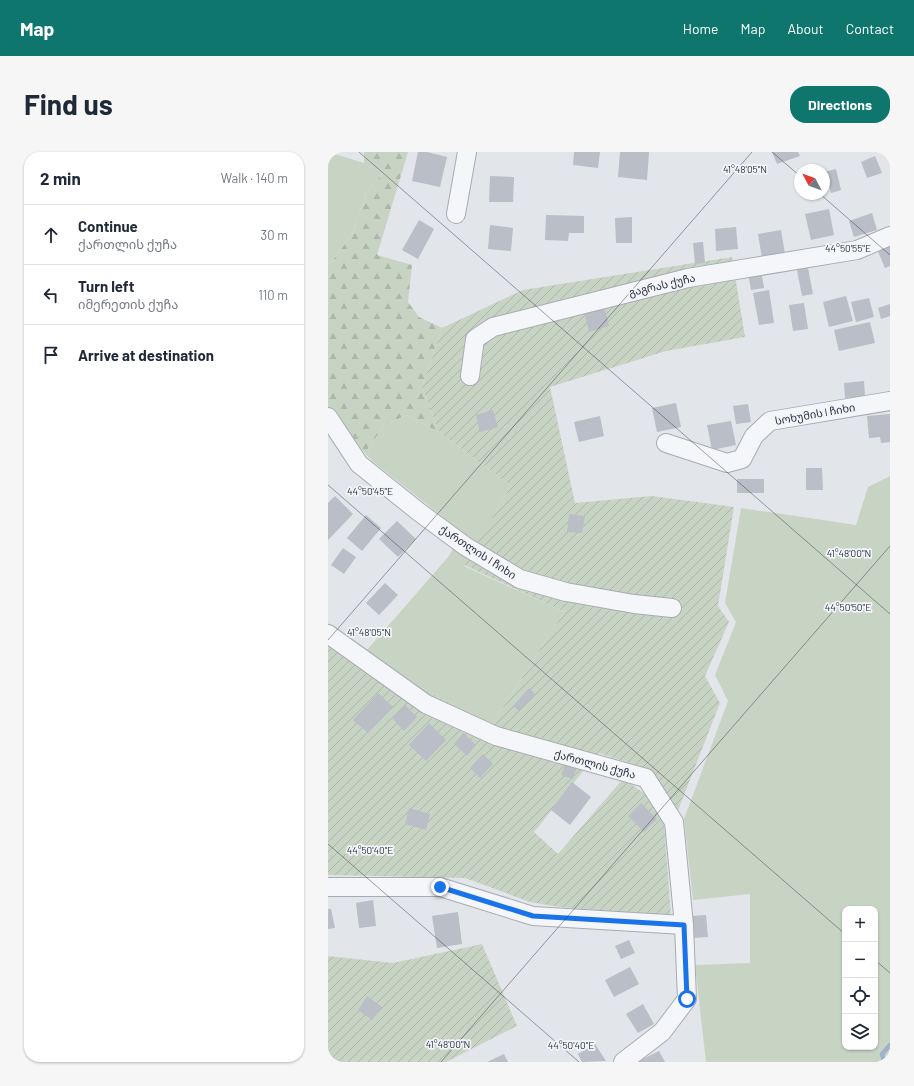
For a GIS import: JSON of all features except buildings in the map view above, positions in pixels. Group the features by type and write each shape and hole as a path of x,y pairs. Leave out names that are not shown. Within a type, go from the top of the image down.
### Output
{"street":[{"path":"456,214 468,152"},
{"name":"გაგრას ქუჩა","path":"470,376 475,338 493,327 688,278 857,250 890,236"},
{"name":"სოხუმის I ჩიხი","path":"666,443 727,463 742,459 754,436 770,420 890,401"},
{"name":"ქართლის I ჩიხი","path":"328,417 359,464 418,512 459,542 520,579 566,592 634,604 672,608"},
{"name":"ქართლის ქუჩა","path":"328,634 426,704 496,736 646,778 674,822 684,925 687,999 662,1032 623,1062"},
{"path":"328,887 440,887 533,916 684,925"}],"green space":[{"path":"328,152 364,163 383,173 366,193 353,233 328,267"},
{"path":"364,152 408,152 377,255 412,265 408,302 419,317 442,328 422,387 439,432 406,415 384,426 368,448 372,461 349,435 328,420 328,267 353,233 366,193 383,173 364,163"},
{"path":"732,257 745,337 666,351 550,387 575,503 652,496 734,507 718,606 729,622 705,676 720,703 677,813 649,769 598,753 534,832 558,854 623,779 644,793 664,823 671,916 559,907 530,902 465,878 328,875 328,623 422,688 491,726 564,612 464,565 511,486 439,432 422,387 442,328 523,290"},
{"path":"406,415 439,432 511,486 464,566 564,612 491,726 422,688 367,650 449,556 462,532 372,461 368,448 384,426"},
{"path":"890,476 890,1062 706,1062 695,965 750,963 750,894 693,900 684,819 728,701 715,675 736,622 725,603 741,508 856,525 868,487"},
{"path":"482,944 517,1026 446,1062 328,1062 328,956 393,963"}],"waterway":[{"path":"884,1062 882,1054 890,1045"}],"route":[{"path":"440,887 533,916 684,925 687,999"}]}
